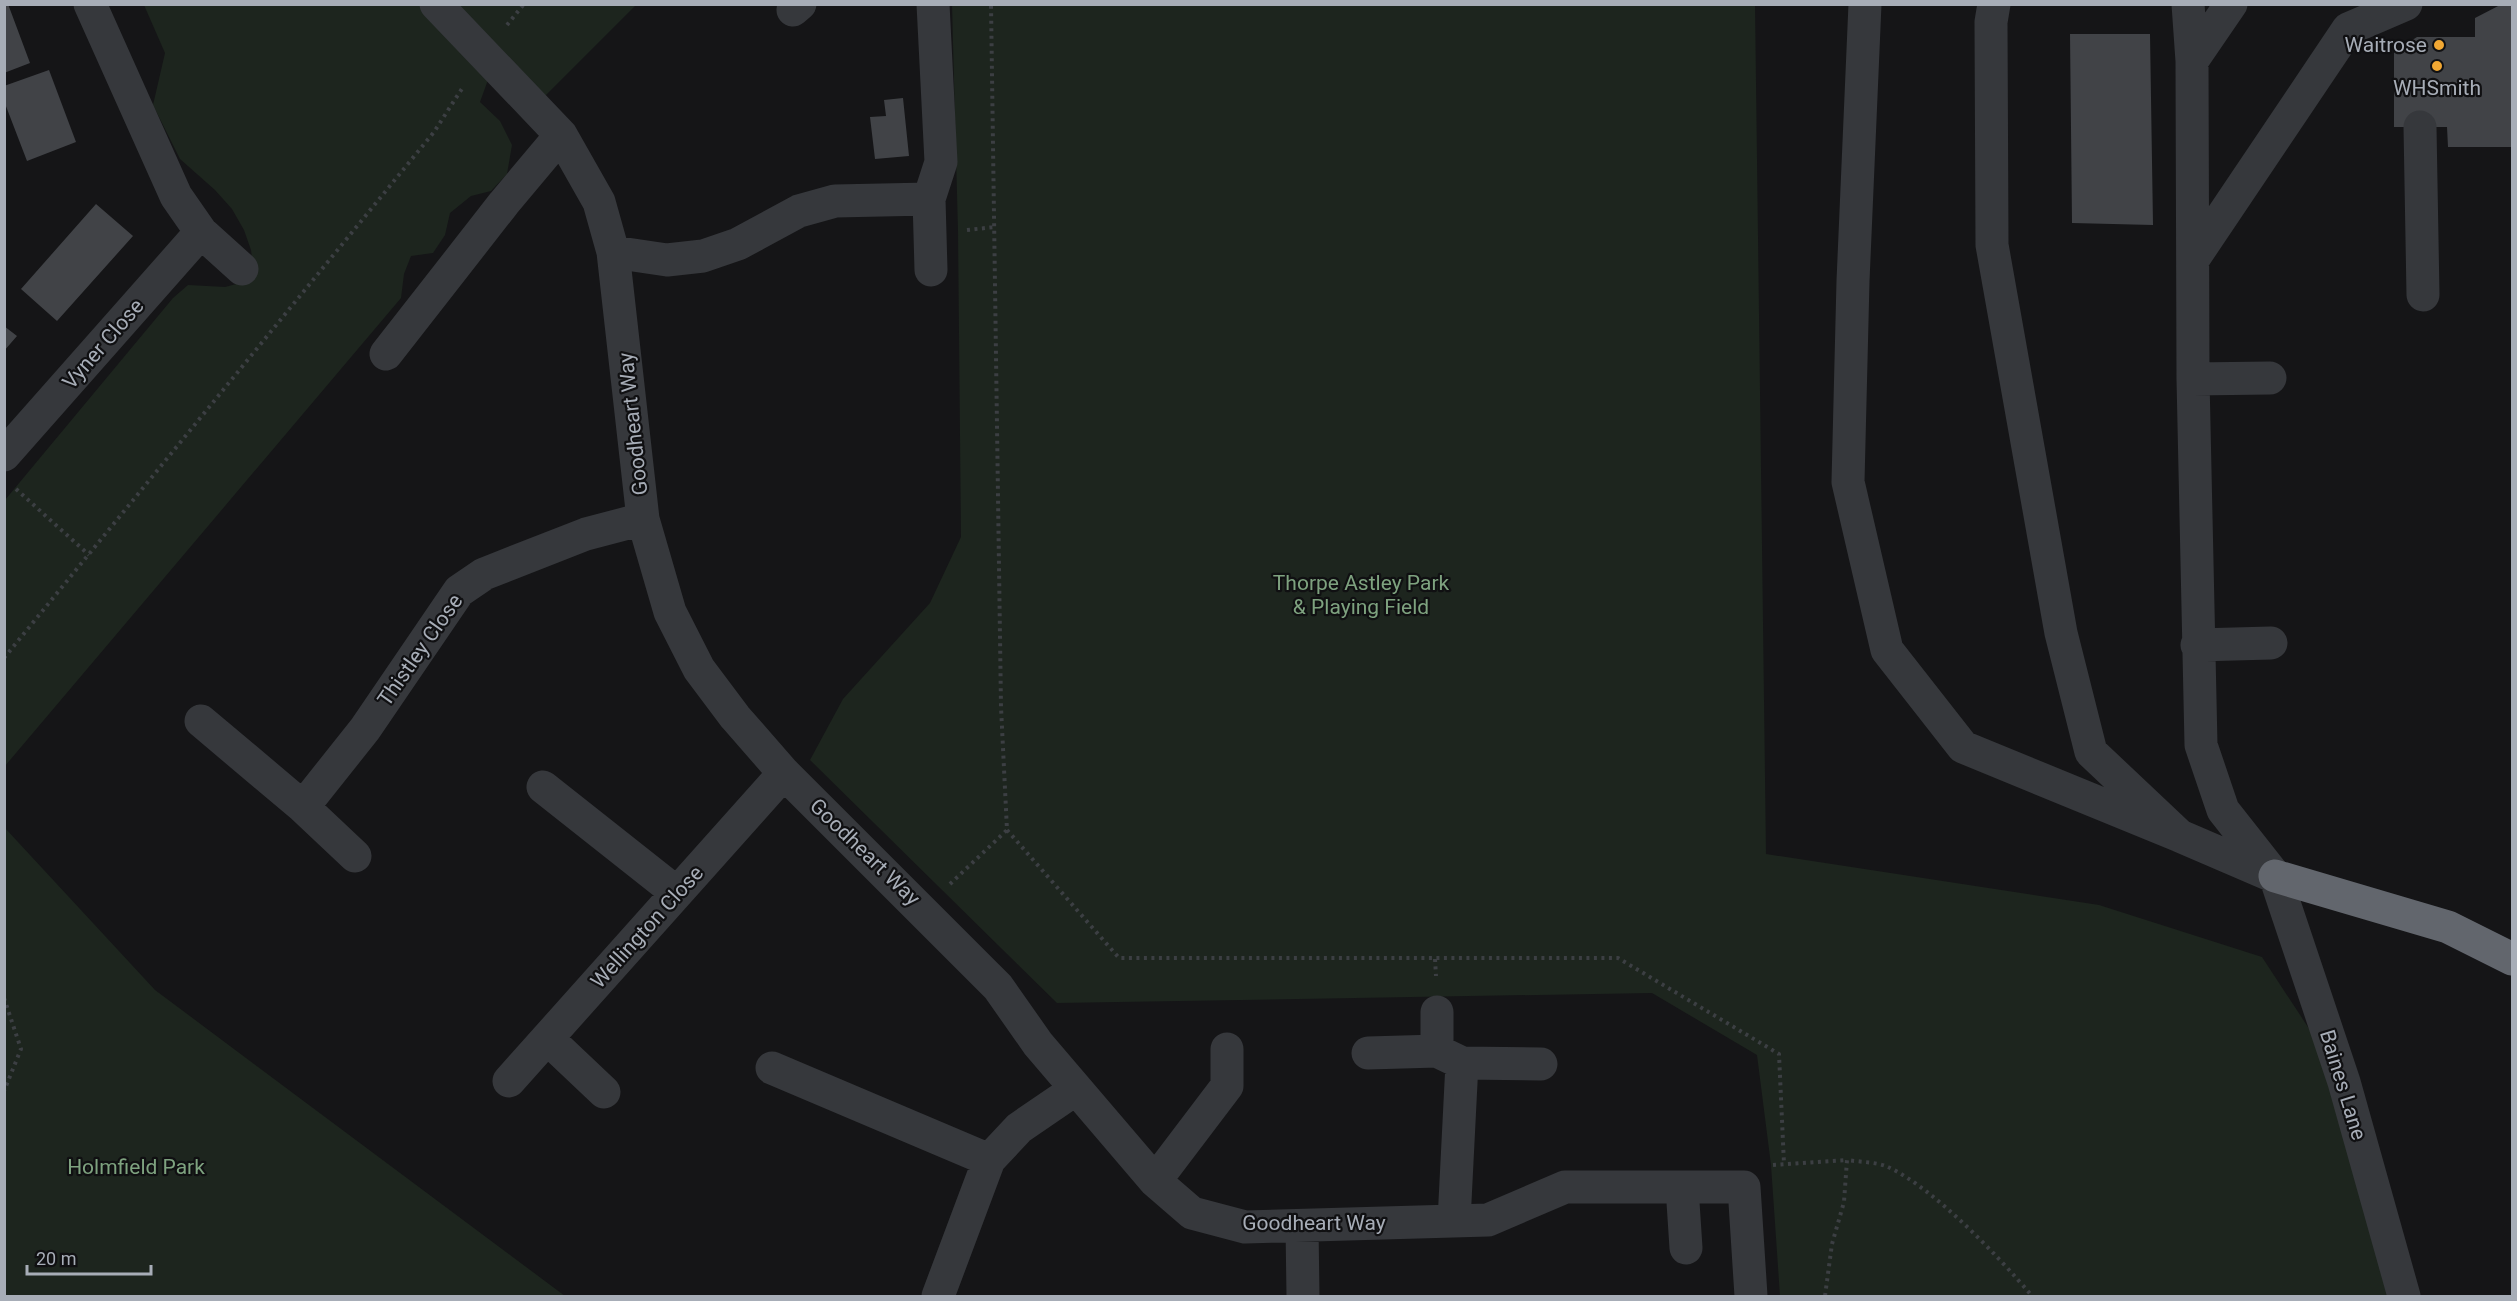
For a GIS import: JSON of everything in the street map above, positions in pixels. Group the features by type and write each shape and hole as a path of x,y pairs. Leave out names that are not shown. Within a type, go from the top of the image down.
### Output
{"highway":[{"path":"2275,876 2448,927 2512,959"}],"street":[{"path":"90,4 176,196 201,232 242,268"},
{"name":"Goodheart Way","path":"436,4 561,135 599,202 613,252 643,519 670,612 699,669 735,717 784,773 924,910 998,987 1038,1044 1155,1181 1192,1213 1245,1227 1488,1220 1565,1187 1744,1187"},
{"path":"931,270 929,199 941,162 933,4"},
{"path":"1865,4 1853,281 1848,482 1887,650 1963,747 2275,876"},
{"path":"1994,4 1991,22 1992,245 2061,633 2091,752 2180,836"},
{"name":"Baines Lane","path":"2188,4 2192,61 2193,379 2197,645 2201,745 2223,810 2275,876 2344,1082 2404,1296"},
{"path":"2192,61 2231,4"},
{"path":"2194,258 2348,29 2406,4"},
{"path":"2420,127 2423,295"},
{"path":"386,354 504,202 561,135"},
{"path":"613,252 667,260 703,256 738,244 799,211 835,201 929,199"},
{"name":"Vyner Close","path":"4,455 201,232"},
{"path":"2193,379 2270,378"},
{"name":"Thistley Close","path":"303,807 365,729 459,591 484,574 585,534 643,519"},
{"path":"2197,645 2271,643"},
{"path":"201,721 303,807 355,856"},
{"name":"Wellington Close","path":"508,1081 784,773"},
{"path":"543,787 677,893"},
{"path":"1437,1012 1449,1057 1454,1221"},
{"path":"548,1039 604,1092"},
{"path":"1155,1181 1227,1086 1227,1049"},
{"path":"1368,1053 1541,1064"},
{"path":"772,1068 989,1160"},
{"path":"938,1296 989,1160 1019,1128 1076,1089"},
{"path":"1682,1187 1686,1248"},
{"path":"1744,1187 1751,1296"},
{"path":"1302,1226 1303,1296"}],"path":[{"path":"924,910 1007,830 1001,707 991,4"},
{"path":"4,658 434,132 483,54"},
{"path":"13,486 89,555"},
{"path":"4,998 21,1049 4,1091"},
{"path":"1825,1296 1832,1244 1844,1202 1847,1160"},
{"path":"1744,1187 1771,1165 1847,1160 1886,1166 1907,1178 1989,1249 2032,1296"}],"green space":[{"path":"144,5 636,5 534,107 493,66 480,102 500,121 512,145 507,174 491,191 471,196 450,213 445,235 433,253 411,256 404,274 401,298 5,766 5,500 173,298 188,285 225,287 244,282 253,267 251,250 244,230 232,209 215,190 180,159 153,105 165,53"},
{"name":"Thorpe Astley Park & Playing Field","path":"952,5 1755,5 1766,854 2099,905 2262,957 2344,1082 2404,1296 1780,1296 1771,1165 1757,1055 1652,993 1057,1003 810,760 843,699 930,603 961,537 958,231"},
{"name":"Holmfield Park","path":"5,828 155,990 565,1296 5,1296"}],"building":[{"path":"4,4 8,4 30,63 4,73"},
{"path":"2502,4 2512,4 2512,147 2448,147 2447,127 2394,127 2394,52 2417,37 2475,37 2475,18"},
{"path":"2070,34 2150,34 2153,225 2072,223"},
{"path":"49,70 76,142 27,161 4,101 4,86"},
{"path":"903,98 909,156 875,159 870,117 886,116 884,100"},
{"path":"96,204 133,236 57,321 21,289"},
{"path":"4,326 17,336 4,351"}],"place":[{"name":"Waitrose","path":"2439,45"},
{"name":"WHSmith","path":"2437,66"}]}
